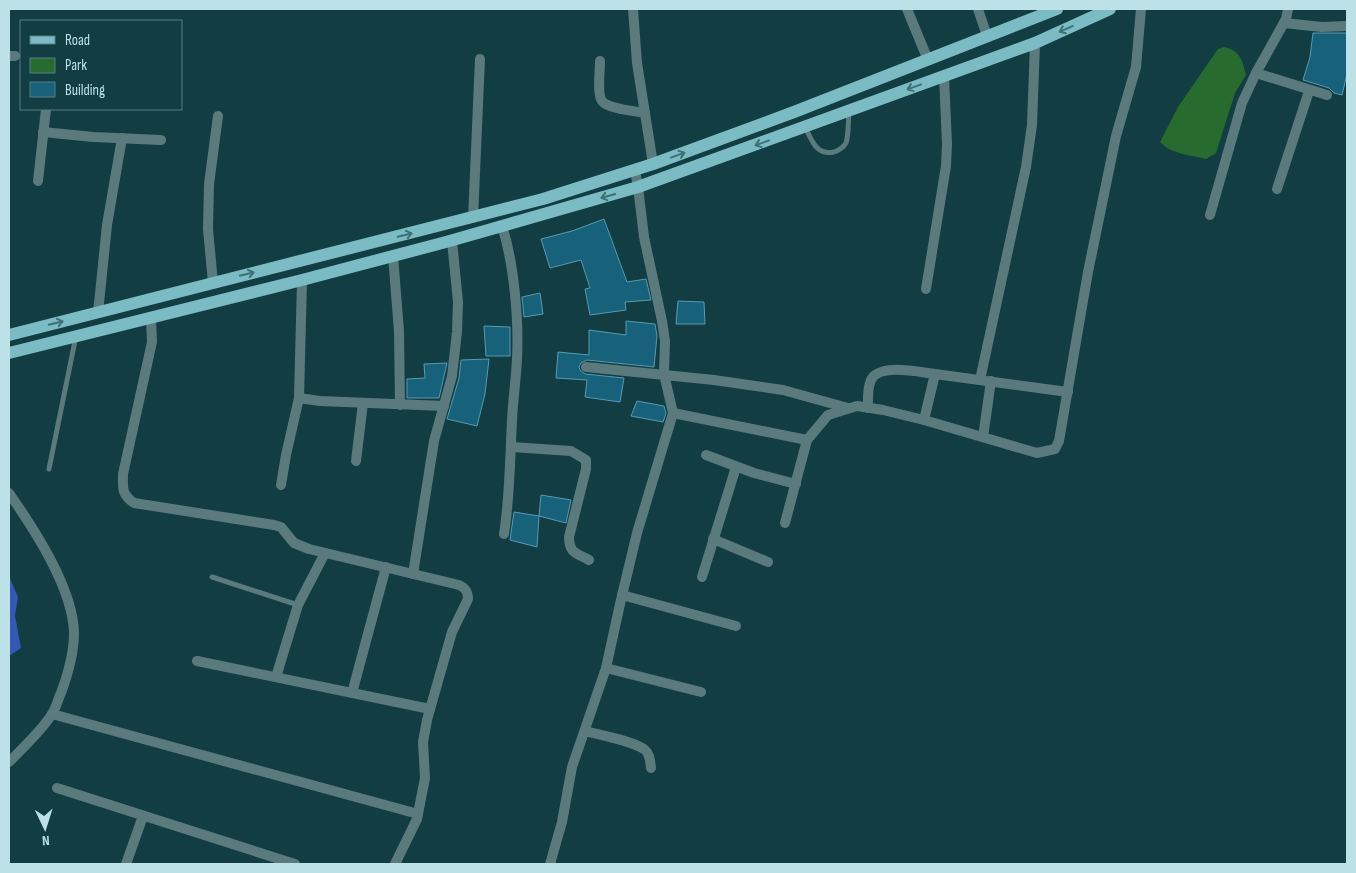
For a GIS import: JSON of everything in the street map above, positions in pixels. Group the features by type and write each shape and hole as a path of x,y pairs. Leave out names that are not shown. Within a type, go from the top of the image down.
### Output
{"main road":[{"path":"9,335 543,199 653,164 806,108 1057,9"},
{"path":"9,353 452,241 638,187 1035,42 1110,9"}],"street":[{"path":"633,9 637,63 653,164"},
{"path":"907,9 928,60"},
{"path":"978,9 987,36"},
{"path":"785,523 808,440 828,415 849,408 857,406 924,420 1037,453 1055,448 1059,441 1088,272 1116,136 1136,67 1141,9"},
{"path":"1210,216 1242,103 1256,73 1284,23 1288,9"},
{"path":"1284,23 1322,27 1347,26"},
{"path":"980,380 1026,167 1032,125 1035,42"},
{"path":"473,218 480,59"},
{"path":"600,61 600,95 602,101 609,106 645,113"},
{"path":"1256,73 1309,91 1327,95"},
{"path":"926,289 946,166 944,76"},
{"path":"1277,189 1309,91"},
{"path":"38,182 46,110"},
{"path":"213,283 208,229 209,184 218,116"},
{"path":"43,132 161,140"},
{"path":"98,313 107,225 122,138"},
{"path":"550,864 562,822 572,767 606,668 637,533 673,413 664,374 665,341 644,237 634,170"},
{"path":"502,226 506,241 517,325 518,356 512,419 509,502 504,534"},
{"path":"413,574 434,440 452,376 458,302 452,241"},
{"path":"393,256 399,331 400,405"},
{"path":"281,484 289,438 299,398 302,280"},
{"path":"151,318 152,342 124,474 123,491 127,498 134,502 274,525 281,527 294,542 325,553 459,585 468,593 468,599 452,632 430,709 423,742 425,778 418,814 395,864"},
{"path":"586,367 664,374 783,390 849,408"},
{"path":"868,408 869,387 872,378 878,372 887,370 992,381 1068,392"},
{"path":"924,420 934,374"},
{"path":"983,438 992,381"},
{"path":"299,398 444,406"},
{"path":"356,461 363,403"},
{"path":"673,413 808,440"},
{"path":"512,447 572,451 586,460 586,469 569,538 569,547 572,551 589,560"},
{"path":"706,455 796,484"},
{"path":"702,577 736,466"},
{"path":"9,493 52,563 68,598 74,633 72,656 65,682 52,714 9,762"},
{"path":"713,540 768,562"},
{"path":"276,677 298,604 325,553"},
{"path":"352,693 386,568"},
{"path":"622,595 736,626"},
{"path":"197,661 430,709"},
{"path":"606,668 701,692"},
{"path":"52,714 418,814"},
{"path":"585,731 634,744 645,750 649,756 650,768"},
{"path":"57,788 295,864"},
{"path":"126,864 143,816"}],"lane":[{"path":"805,127 817,150 831,153 840,150 845,145 847,137 849,111"},
{"path":"49,469 76,336"},
{"path":"212,577 298,604"}],"green space":[{"path":"1224,47 1234,51 1240,57 1246,75 1235,93 1216,153 1206,159 1181,154 1164,146 1160,142 1178,107 1218,49"}],"water":[{"path":"9,576 18,597 15,616 21,648 9,656"}],"building":[{"path":"1313,33 1347,33 1347,74 1342,95 1334,93 1329,88 1303,80 1310,57"},
{"path":"604,219 627,282 646,279 651,300 625,302 626,310 590,315 585,289 590,288 581,260 550,268 541,239 572,231"},
{"path":"540,293 543,314 524,317 522,297"},
{"path":"678,301 704,302 705,324 676,324"},
{"path":"626,321 655,324 657,336 654,367 587,360 581,363 579,367 585,374 624,378 620,402 585,397 587,380 556,378 558,352 589,355 589,330 626,335"},
{"path":"484,326 510,327 510,356 486,356"},
{"path":"489,359 485,394 477,426 447,419 459,378 461,360"},
{"path":"447,363 439,398 407,398 407,379 425,378 424,364"},
{"path":"637,401 664,406 666,413 663,422 631,416"},
{"path":"541,495 571,500 566,523 539,516"},
{"path":"514,512 539,516 537,547 510,540"}]}
